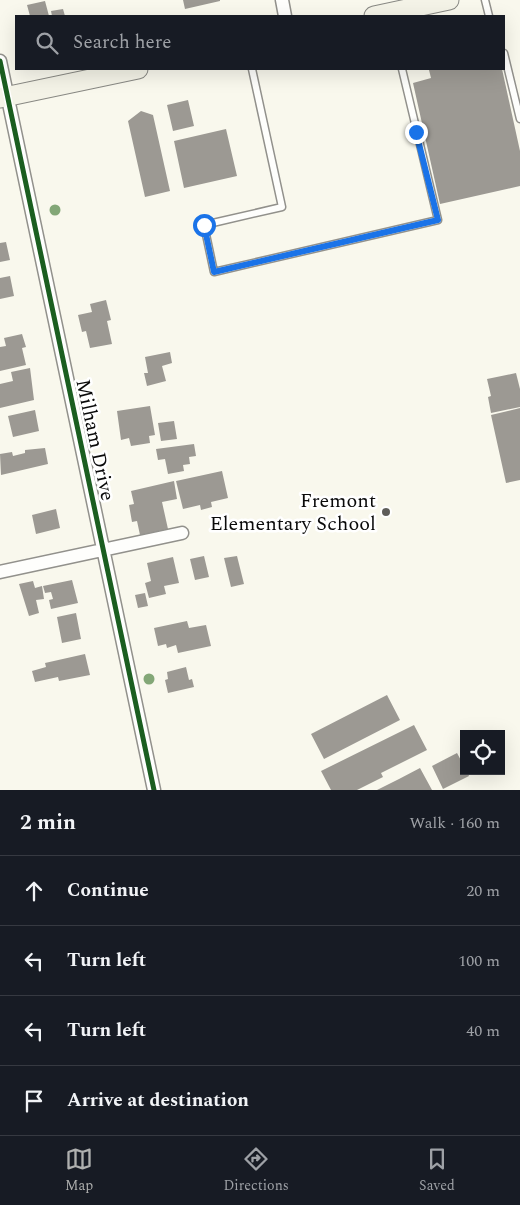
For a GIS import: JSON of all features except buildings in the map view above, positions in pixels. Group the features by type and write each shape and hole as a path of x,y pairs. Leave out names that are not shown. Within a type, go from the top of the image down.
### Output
{"main road":[{"path":"385,15 449,0"},
{"path":"4,98 133,70"}],"street":[{"path":"282,0 285,15"},
{"name":"Milham Drive","path":"0,61 4,98 154,790"},
{"path":"0,572 102,548 182,533"}],"lane":[{"path":"485,0 489,15"},
{"path":"505,57 520,119"},
{"path":"252,70 282,207 204,225 214,272 438,220 402,70"}],"cycle path":[{"path":"0,61 154,790"}],"place":[{"name":"Fremont Elementary School","path":"386,512"}],"route":[{"path":"204,225 214,272 438,220 416,132"}]}
